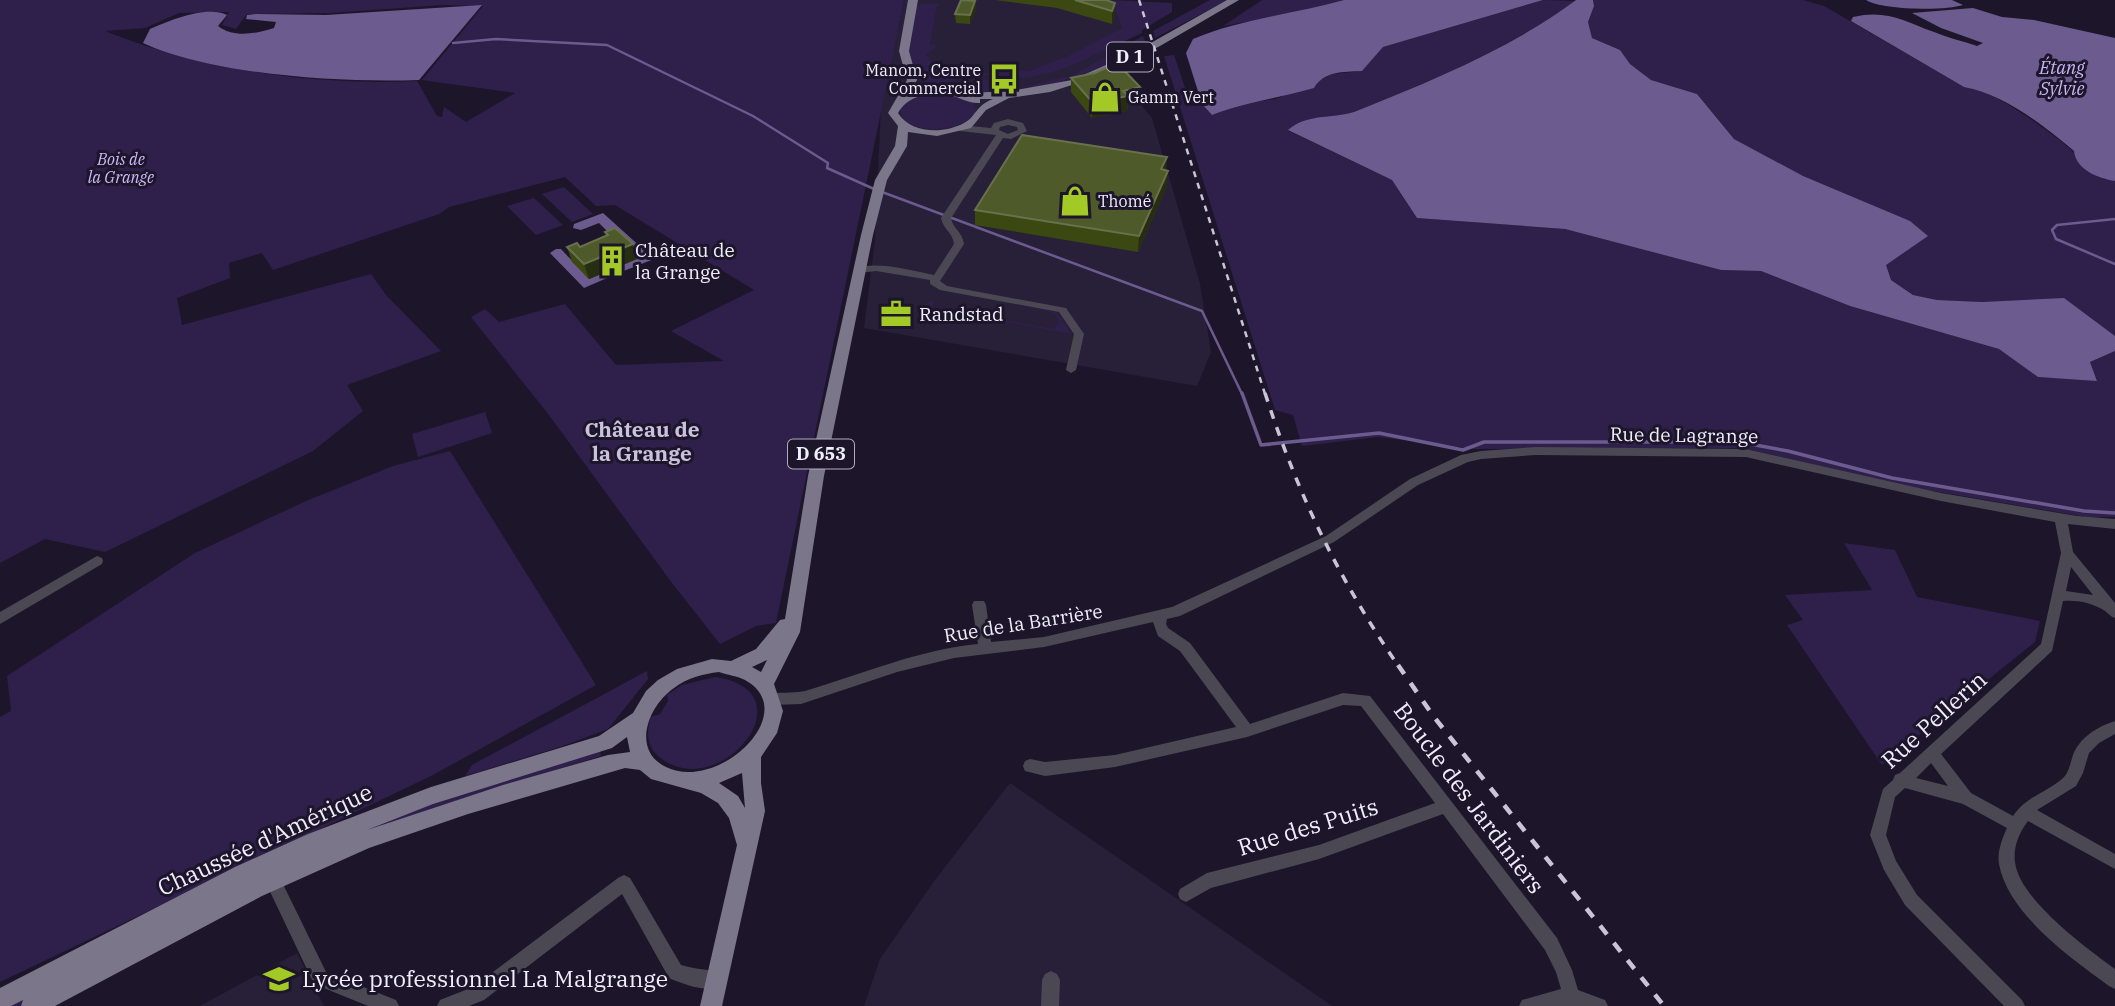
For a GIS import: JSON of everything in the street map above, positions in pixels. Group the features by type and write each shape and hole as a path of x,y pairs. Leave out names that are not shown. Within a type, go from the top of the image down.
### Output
{"main road":[{"path":"913,0 903,49 904,66 912,80 932,91"},
{"name":"D 1","path":"969,96 1006,95 1074,82 1107,70 1234,0"},
{"path":"902,100 932,91 953,91 969,96 979,104 979,113 960,128 924,132 903,126 893,113 912,80"},
{"name":"D 1","path":"979,113 1006,95"},
{"path":"901,146 903,126"},
{"path":"901,146 924,132"},
{"name":"D 653","path":"794,607 817,476 859,270 881,180 901,146"},
{"path":"736,667 762,654 778,638 794,607"},
{"path":"692,781 722,775 752,756 765,741 773,722 768,692 771,665 789,640 794,607"},
{"path":"747,845 739,816 723,792 660,774 645,762 636,744 638,719 651,696 674,678 706,667 736,667 752,674 768,692"},
{"name":"Chaussée d'Amérique","path":"0,1000 242,874 315,841 431,796 605,743 638,719"},
{"path":"711,1006 755,811 751,783 752,756"},
{"name":"Chaussée d'Amérique","path":"32,1006 273,881 342,849 470,804 608,763 625,760 645,762"}],"street":[{"path":"979,113 985,124 997,131"},
{"path":"960,128 997,131"},
{"path":"936,281 959,244 958,236 947,224 946,218 997,131"},
{"path":"859,270 876,268 936,281 944,288 1062,310 1079,334 1071,370"},
{"name":"Rue de Lagrange","path":"1349,527 1414,482 1465,458 1536,451 1746,453 1941,497 2061,518 2115,524"},
{"name":"Rue Pellerin","path":"2016,1006 1911,900 1890,865 1878,835 1888,794 1900,780 2047,647 2067,553 2061,518"},
{"name":"Rue de la Barrière","path":"768,692 801,698 921,659 985,647 1044,642 1161,616 1318,545 1349,527"},
{"path":"2067,553 2113,611"},
{"path":"0,619 97,561"},
{"path":"2057,597 2070,594 2084,597 2113,611"},
{"path":"979,605 985,647"},
{"path":"1161,616 1159,624 1163,632 1185,647 1247,730"},
{"name":"Boucle des Jardiniers","path":"1031,766 1045,769 1115,761 1247,730 1343,699 1364,700 1550,944 1564,971 1571,996"},
{"path":"2115,727 2105,731 2084,748 2075,775 2066,785 2044,795 2020,818 2008,844 2007,865 2019,891 2044,921 2086,959 2115,980"},
{"path":"1932,753 1966,798"},
{"path":"1900,780 1966,798 2020,818 2115,862"},
{"name":"Rue des Puits","path":"1186,894 1207,881 1319,852 1446,806"},
{"path":"273,881 320,978 390,1006"},
{"path":"446,1006 478,994 624,883 675,972 696,979 718,981"},
{"path":"1050,1006 1051,980"},
{"path":"1528,1006 1552,997 1571,996 1599,1006"}],"shaded area":[{"path":"904,0 1112,0 1123,28 1117,76 1152,118 1200,284 1211,352 1197,386 864,328 875,240 881,104"},
{"path":"1010,783 1332,1006 864,1006 880,959 935,880"},
{"name":"Lycée professionnel La Malgrange","path":"297,953 324,1006 200,1006"}],"green space":[{"name":"Bois de la Grange","path":"0,0 904,0 776,623 756,626 720,644 549,415 471,317 485,309 499,322 565,304 616,365 724,361 671,331 754,290 615,205 596,206 565,177 449,207 439,214 273,270 262,253 229,263 230,278 177,298 182,325 371,274 386,295 441,351 347,385 363,411 313,451 105,552 45,539 0,563","holes":["443,5 483,6 422,80 515,93 466,122 444,107 442,117 437,116 417,81 338,81 258,72 180,56 105,31 145,28 179,13 229,12 222,25 236,29 247,14 330,13"]},
{"path":"1112,0 1172,3 1172,12 1142,30 1142,33 1050,73 1024,78 1014,74 974,76 1029,71 1068,56 1122,28"},
{"path":"1210,0 1228,0 1155,38 1153,31"},
{"path":"1262,0 1344,0 1296,13 1223,26"},
{"path":"1543,0 1575,1 1525,34 1443,75 1359,110 1305,121 1289,131 1392,180 1417,218 1565,229 1721,270 1761,271 1850,306 1999,349 2038,377 2097,380 2090,362 2115,351 2115,517 2086,517 1904,486 1743,448 1474,449 1378,437 1302,446 1293,415 1275,410 1164,56 1174,55 1191,106 1202,104 1212,115 1238,104 1276,99 1333,74 1362,71 1383,47"},
{"path":"1593,0 1803,0 1824,6 1952,80 1983,91 2032,120 2104,179 2115,181 2115,336 2064,299 1982,302 1937,300 1913,295 1891,280 1885,264 1927,236 1802,176 1734,139 1697,94 1651,80 1630,64 1620,50 1592,38 1588,22 1594,6"},
{"path":"942,4 937,6 930,44 935,45 935,48 926,55 938,68 961,72 950,85 928,83 912,70 910,38 916,6"},
{"path":"1143,36 1146,44 1103,66 1060,82 1028,89 1031,85 1073,75"},
{"path":"1006,78 1018,82 1019,88 1014,91 978,94 967,88 979,80"},
{"path":"941,91 971,99 977,110 960,124 947,128 920,127 909,123 902,116 901,106 916,96"},
{"path":"564,187 593,214 572,222 542,194"},
{"path":"534,198 563,225 536,235 507,206"},
{"path":"928,301 935,302 932,307 1054,329 1059,321 1054,313 1017,306 1056,312 1072,334 924,307"},
{"path":"485,412 492,433 418,457 412,434"},
{"path":"450,451 596,685 431,776 0,982 0,717 11,711 7,676 195,553 306,501 393,466"},
{"path":"1844,543 1895,550 1917,597 2040,621 2035,642 1882,765 1787,625 1803,620 1785,595 1872,590"},
{"path":"647,671 648,679 608,729 560,747 465,776 472,765"},
{"path":"715,677 743,687 756,702 756,722 746,741 728,757 706,767 682,768 658,756 648,738 651,717 660,714 668,701 667,695 682,685"},
{"path":"600,751 601,756 433,808 277,872 19,1006 3,1006 274,867 432,803"}],"water":[{"path":"1344,0 1543,0 1383,47 1362,71 1329,75 1314,88 1212,115 1202,104 1186,53 1193,39 1249,22"},
{"path":"1576,0 1593,0 1594,6 1588,22 1592,38 1620,50 1630,64 1651,80 1697,94 1734,139 1803,176 1910,221 1928,236 1886,265 1891,280 1913,295 1937,300 1982,302 2064,298 2115,336 2115,351 2090,362 2097,381 2038,377 1999,349 1850,306 1761,271 1721,270 1565,229 1417,218 1392,180 1288,130 1313,118 1359,110 1443,75 1526,33"},
{"path":"1866,0 1952,0 1963,5 1913,8 1885,6"},
{"path":"482,5 419,80 316,78 240,70 204,63 143,43 150,29 198,13 218,12 227,15 218,26 224,30 245,34 274,28 276,22 246,19 247,15 326,15"},
{"name":"Étang Sylvie","path":"1973,8 2002,17 2034,20 2115,38 2115,181 2102,178 2083,168 2074,151 2008,103 1964,87 1851,21 1853,17 1885,15 1977,46 1983,43 1941,28 1912,13"},
{"path":"603,213 654,259 621,272 617,270 619,243 599,223 581,230 573,228 574,224"},
{"path":"561,249 589,279 608,271 614,275 584,288 550,253"}],"building":[{"path":"961,0 975,1 970,15 955,14"},
{"path":"1075,0 1106,0 1115,3 1112,11"},
{"path":"1117,63 1140,87 1123,91 1128,96 1093,103 1071,78 1095,73"},
{"name":"Thomé","path":"1022,135 1167,157 1161,169 1168,171 1139,236 975,210"},
{"path":"615,228 633,244 584,264 567,247 577,243 580,247 608,235 605,232"}],"waterway":[{"path":"453,43 496,39 607,45 753,116 828,163 827,168 874,189"},
{"path":"882,192 1202,311 1242,394"},
{"path":"2115,219 2057,225 2052,230 2056,239 2115,264"},
{"path":"1242,393 1261,445 1379,433 1463,450 1484,442 1739,442 1788,451 1892,478 2084,511 2115,513"}],"railway":[{"path":"1139,0 1265,394"},
{"path":"1265,393 1291,466 1338,568 1399,667"},
{"path":"1398,665 1434,717 1664,1006"}],"place":[{"name":"Manom, Centre Commercial","path":"1004,79"},
{"name":"Gamm Vert","path":"1105,97"},
{"name":"Thomé","path":"1075,201"},
{"name":"Château de la Grange","path":"612,261"},
{"name":"Randstad","path":"896,314"},
{"name":"Lycée professionnel La Malgrange","path":"279,979"}],"district":[{"name":"Château de la Grange","path":"642,442"}]}
